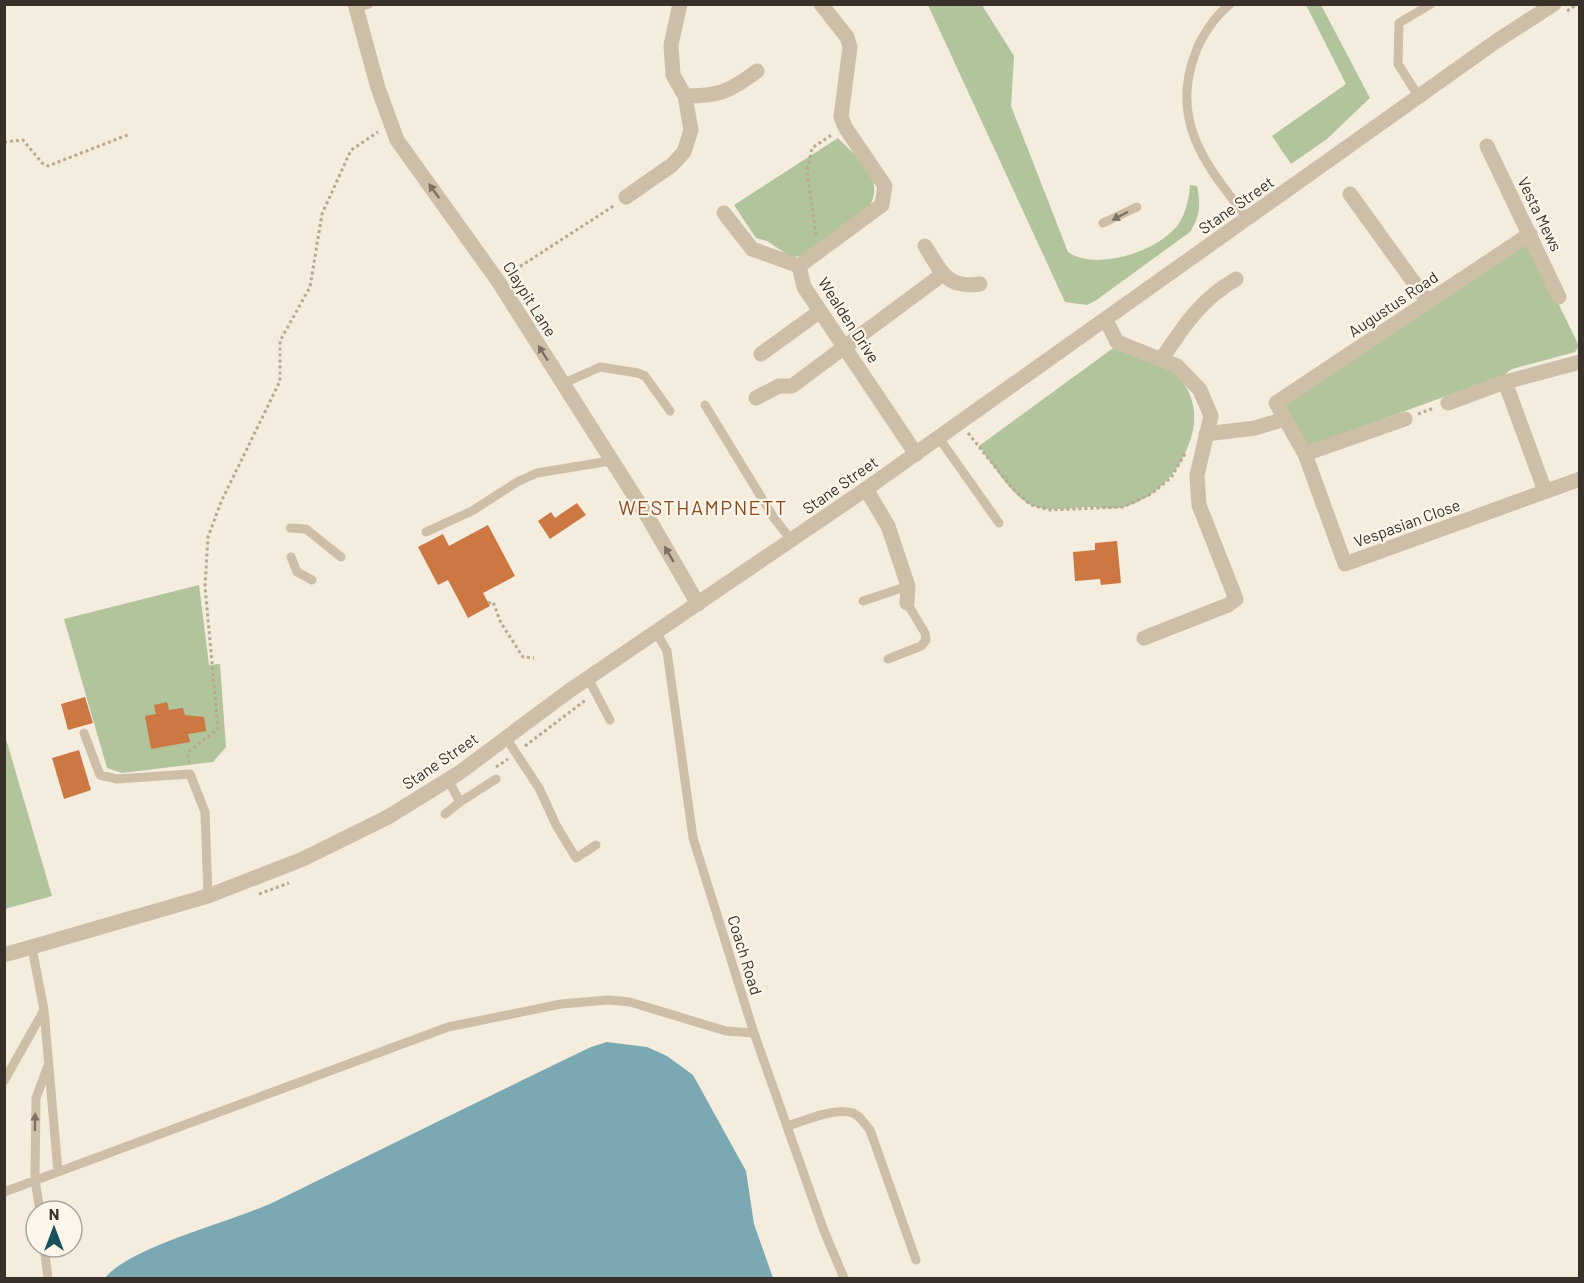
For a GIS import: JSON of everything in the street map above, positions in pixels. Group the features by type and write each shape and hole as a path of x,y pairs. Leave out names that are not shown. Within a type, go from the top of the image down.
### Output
{"street":[{"path":"627,197 672,165 684,152 691,130 685,96 673,75 671,45 680,4"},
{"path":"821,4 847,37 850,47 841,117 845,126"},
{"name":"Stane Street","path":"4,955 208,896 273,871 352,836 448,780 588,678 792,541 1498,40 1554,4"},
{"name":"Claypit Lane","path":"360,6 397,140 498,281 610,461 649,519 698,604"},
{"path":"685,96 714,96 733,89 757,71"},
{"name":"Wealden Drive","path":"845,126 885,186 882,205 819,249 799,266 804,287 819,312 916,454"},
{"name":"Vesta Mews","path":"1487,146 1559,297"},
{"path":"1350,194 1428,302"},
{"path":"724,213 752,249 799,266"},
{"name":"Augustus Road","path":"1276,403 1530,234"},
{"path":"925,246 943,274 953,284 966,286 980,284"},
{"path":"756,399 779,386 792,386 943,274"},
{"path":"1161,360 1194,312 1212,293 1236,279"},
{"name":"Wealden Drive","path":"761,354 819,312"},
{"path":"1106,320 1117,342 1177,366 1200,390 1211,416 1197,475 1199,505 1236,599 1228,605 1144,638"},
{"path":"1448,403 1505,382 1580,362"},
{"path":"1505,382 1545,491"},
{"name":"Vespasian Close","path":"1276,403 1305,454 1345,564 1580,479"},
{"path":"1206,435 1255,428 1285,419"},
{"path":"1305,454 1405,419"},
{"path":"866,489 888,526 909,586 907,603"}],"lane":[{"path":"1419,97 1398,64 1399,23 1431,4"},
{"path":"1226,6 1197,46 1189,70 1185,96 1190,126 1200,153 1248,219"},
{"path":"1103,223 1137,207"},
{"path":"562,384 600,367 638,373 645,376 670,411"},
{"path":"705,405 774,518 792,541"},
{"path":"939,438 999,523"},
{"path":"426,532 472,512 517,482 537,473 610,461"},
{"path":"290,528 306,529 341,558"},
{"path":"291,557 297,572 312,580"},
{"path":"863,601 909,586"},
{"path":"888,659 921,645 926,640 925,633 907,603"},
{"name":"Coach Road","path":"656,632 667,651 693,838 754,1033 824,1231 844,1278"},
{"path":"588,678 610,720"},
{"path":"84,732 100,775 117,779 190,774 205,812 208,896"},
{"path":"506,738 539,788 556,825 576,858 596,845"},
{"path":"445,814 496,779"},
{"path":"448,780 460,802"},
{"path":"32,948 44,1010 58,1172"},
{"path":"4,1192 459,1025 569,1003 608,1000 630,1002 726,1030 754,1033"},
{"path":"4,1081 44,1010"},
{"path":"38,1199 35,1180 36,1098 48,1066"},
{"path":"787,1126 837,1113 853,1113 862,1119 870,1130 916,1260"},
{"path":"46,1259 48,1278"}],"path":[{"path":"190,774 188,752 218,729 205,586 208,537 221,501 280,381 280,341 310,287 322,214 351,150 391,123"},
{"path":"819,249 807,172 812,148 845,126"},
{"path":"4,142 23,140 42,163 48,166 130,134"},
{"path":"498,281 627,197"},
{"path":"1405,419 1448,403"},
{"path":"968,432 1012,488 1031,505 1050,510 1123,507 1132,503 1151,494 1171,478 1188,448"},
{"path":"488,603 493,602 501,623 523,657 534,658"}],"green space":[{"path":"928,5 982,5 1014,56 1011,106 1068,252 1080,258 1110,259 1126,256 1156,243 1169,234 1181,220 1187,206 1190,185 1197,186 1199,204 1198,215 1190,232 1095,301 1087,305 1065,302"},
{"path":"1306,5 1321,5 1370,98 1327,139 1291,164 1272,136 1346,84"},
{"path":"838,138 868,170 872,178 873,198 868,209 803,256 791,257 767,241 756,238 734,205"},
{"path":"1528,241 1579,346 1575,352 1512,369 1504,375 1306,447 1282,405"},
{"path":"1116,346 1166,368 1185,385 1193,405 1194,420 1188,446 1176,469 1159,488 1137,502 1124,507 1053,509 1040,508 1025,502 1011,488 979,446"},
{"path":"199,585 209,665 220,664 226,747 213,762 122,773 107,768 64,619"},
{"path":"4,732 52,896 5,909 4,909"}],"water":[{"path":"607,1042 647,1047 667,1056 693,1075 746,1171 754,1224 773,1278 105,1278 118,1267 158,1245 274,1202 591,1047"}],"building":[{"path":"577,503 586,515 550,539 538,521 551,512 555,518"},
{"path":"488,525 515,576 483,593 490,606 468,618 448,580 438,585 418,547 443,534 449,546"},
{"path":"1117,541 1121,583 1101,585 1100,579 1075,581 1073,552 1095,550 1095,543"},
{"path":"85,697 93,723 68,730 61,704"},
{"path":"167,702 169,710 183,708 185,715 204,717 206,731 188,734 190,742 151,749 145,716 156,714 154,705"},
{"path":"79,750 91,790 64,799 52,758"}],"district":[{"name":"WESTHAMPNETT","path":"703,508"}]}
